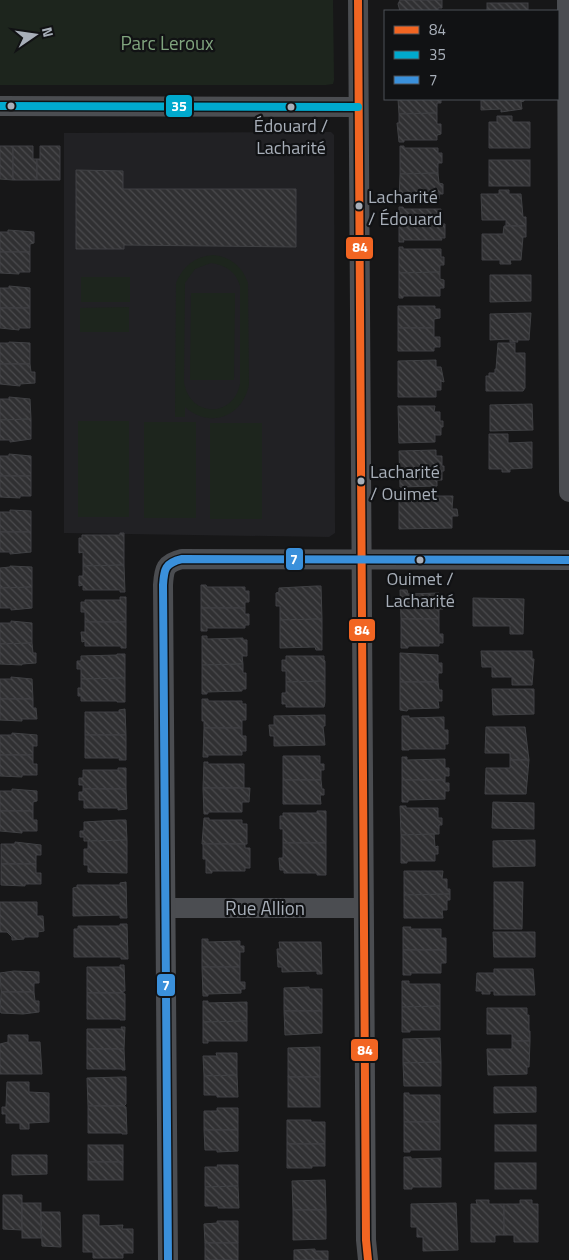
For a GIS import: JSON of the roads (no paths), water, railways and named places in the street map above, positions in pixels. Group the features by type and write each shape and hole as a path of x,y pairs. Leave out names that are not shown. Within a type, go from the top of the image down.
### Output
{"street":[{"path":"358,0 363,908 366,1240 368,1260"},
{"path":"567,0 569,492"},
{"path":"0,106 358,107"},
{"path":"168,1260 163,585 163,574 166,565 182,559 569,560"},
{"name":"Rue Allion","path":"166,908 363,908"}],"place":[{"name":"Édouard / Lacharité","path":"291,107"},
{"name":"Lacharité / Édouard","path":"359,206"},
{"name":"Lacharité / Ouimet","path":"361,481"},
{"name":"Ouimet / Lacharité","path":"420,560"}],"park label":[{"name":"Parc Leroux","path":"167,43"}]}
